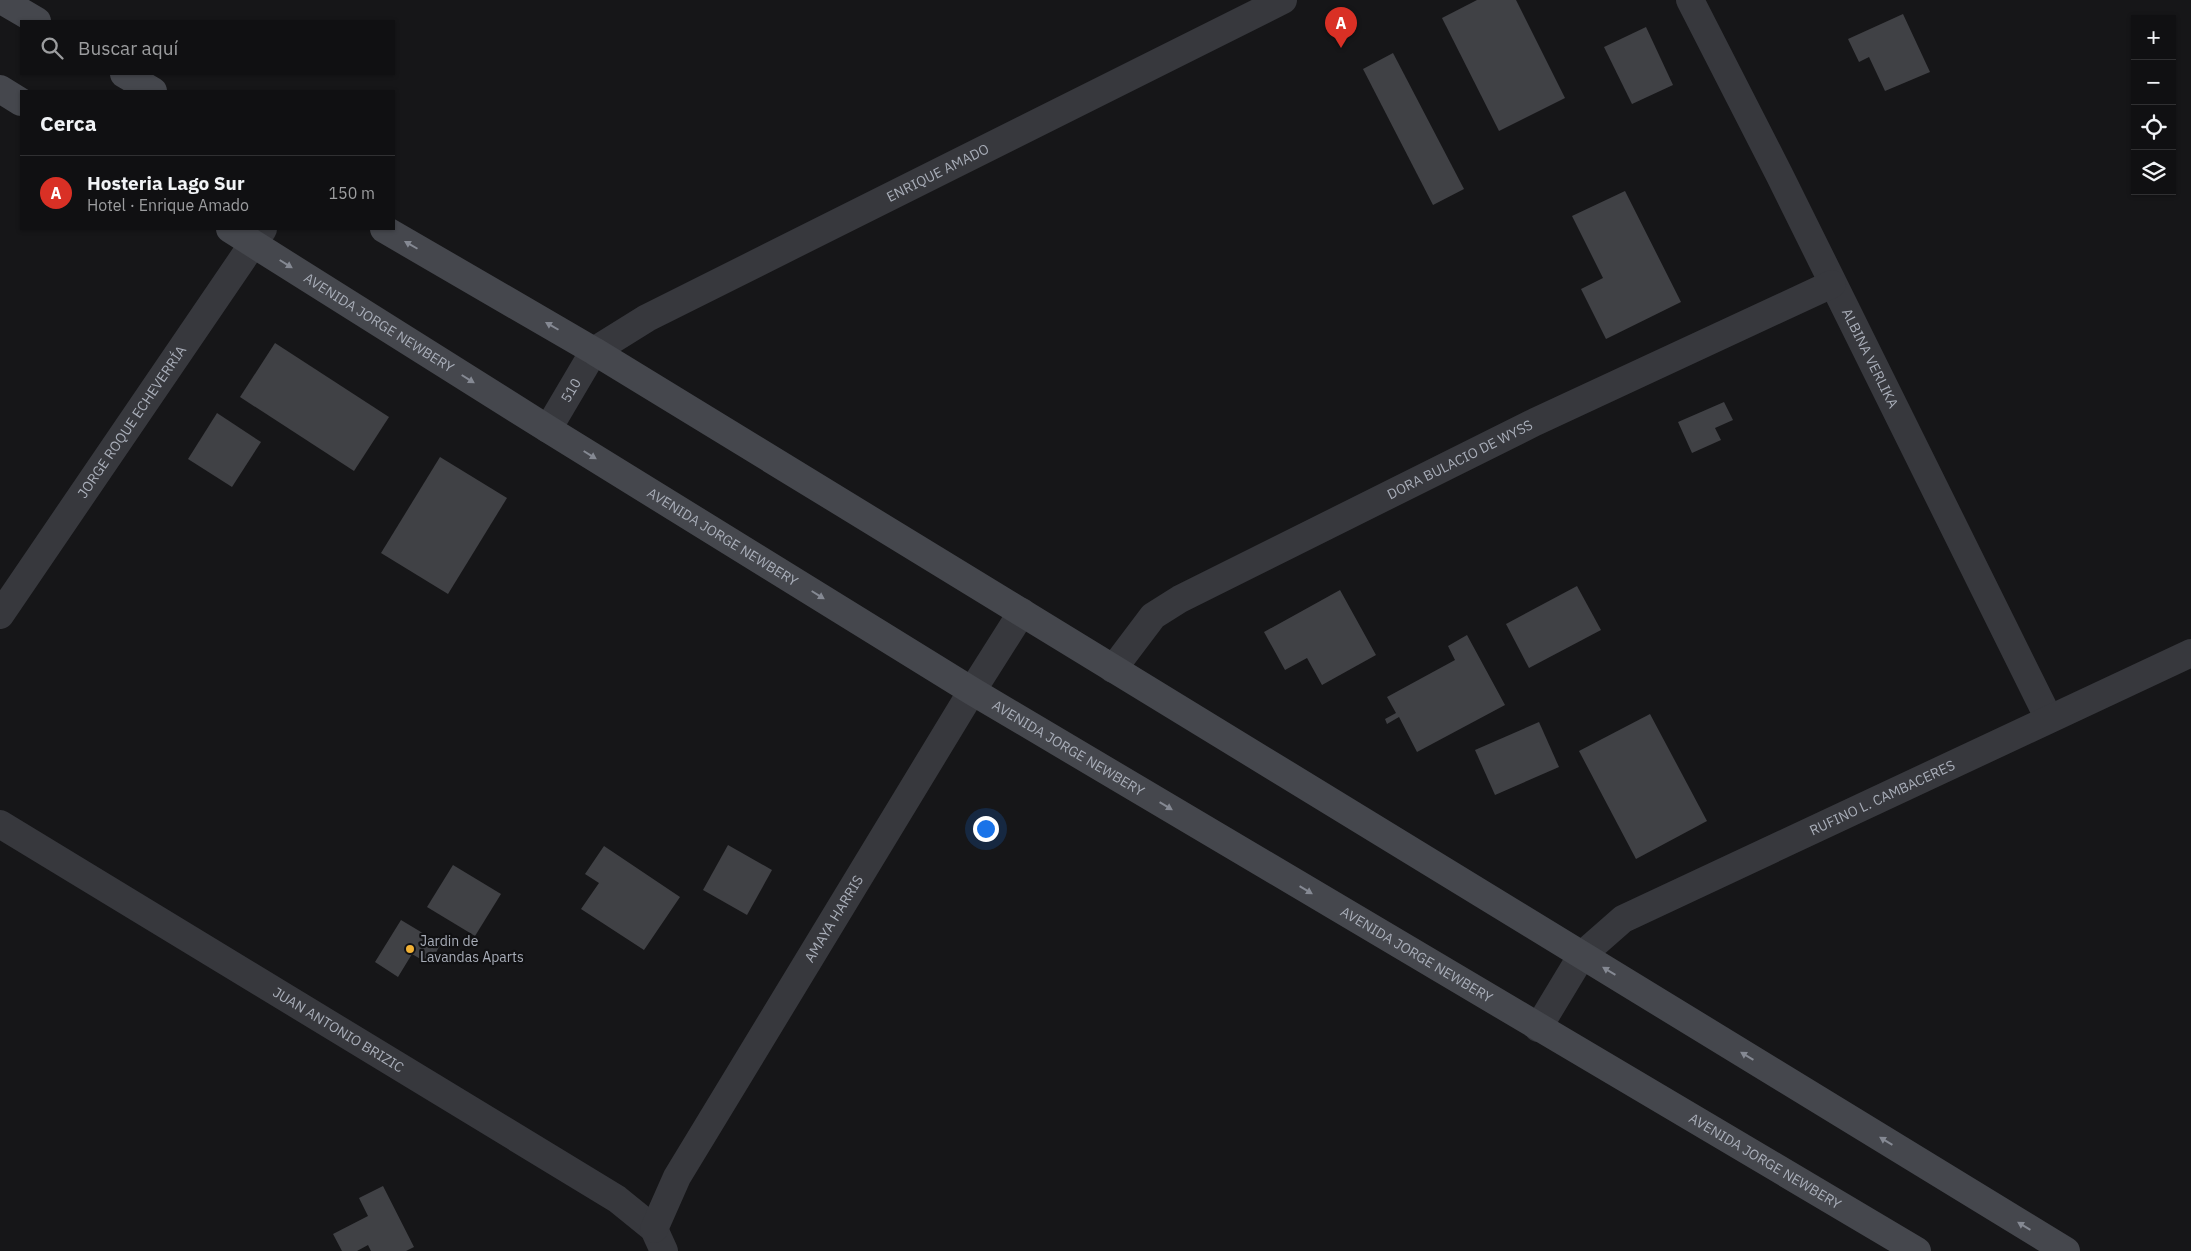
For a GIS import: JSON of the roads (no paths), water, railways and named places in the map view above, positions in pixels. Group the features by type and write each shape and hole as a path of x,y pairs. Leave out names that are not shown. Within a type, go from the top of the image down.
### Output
{"street":[{"path":"1,0 35,20"},
{"name":"ENRIQUE AMADO","path":"594,351 655,313 1283,0"},
{"name":"ALBINA VERLIKA","path":"1690,0 2049,719"},
{"path":"126,75 151,90"},
{"path":"0,89 20,101"},
{"name":"AVENIDA JORGE NEWBERY","path":"234,230 258,236 548,429 972,690 1538,1028 1917,1251"},
{"path":"386,230 594,351 2066,1251"},
{"name":"JORGE ROQUE ECHEVERRÍA","path":"0,616 258,236"},
{"name":"DORA BULACIO DE WYSS","path":"1113,669 1153,616 1180,599 1535,422 1832,284"},
{"name":"510","path":"548,429 594,351"},
{"name":"AMAYA HARRIS","path":"659,1240 677,1177 972,690 1022,612"},
{"name":"RUFINO L. CAMBACERES","path":"1538,1028 1582,955 1623,919 2191,653"},
{"name":"JUAN ANTONIO BRIZIC","path":"0,824 608,1194 659,1240"}],"place":[{"name":"Hosteria Lago Sur","path":"1341,48"},
{"name":"Jardin de Lavandas Aparts","path":"410,949"}]}
